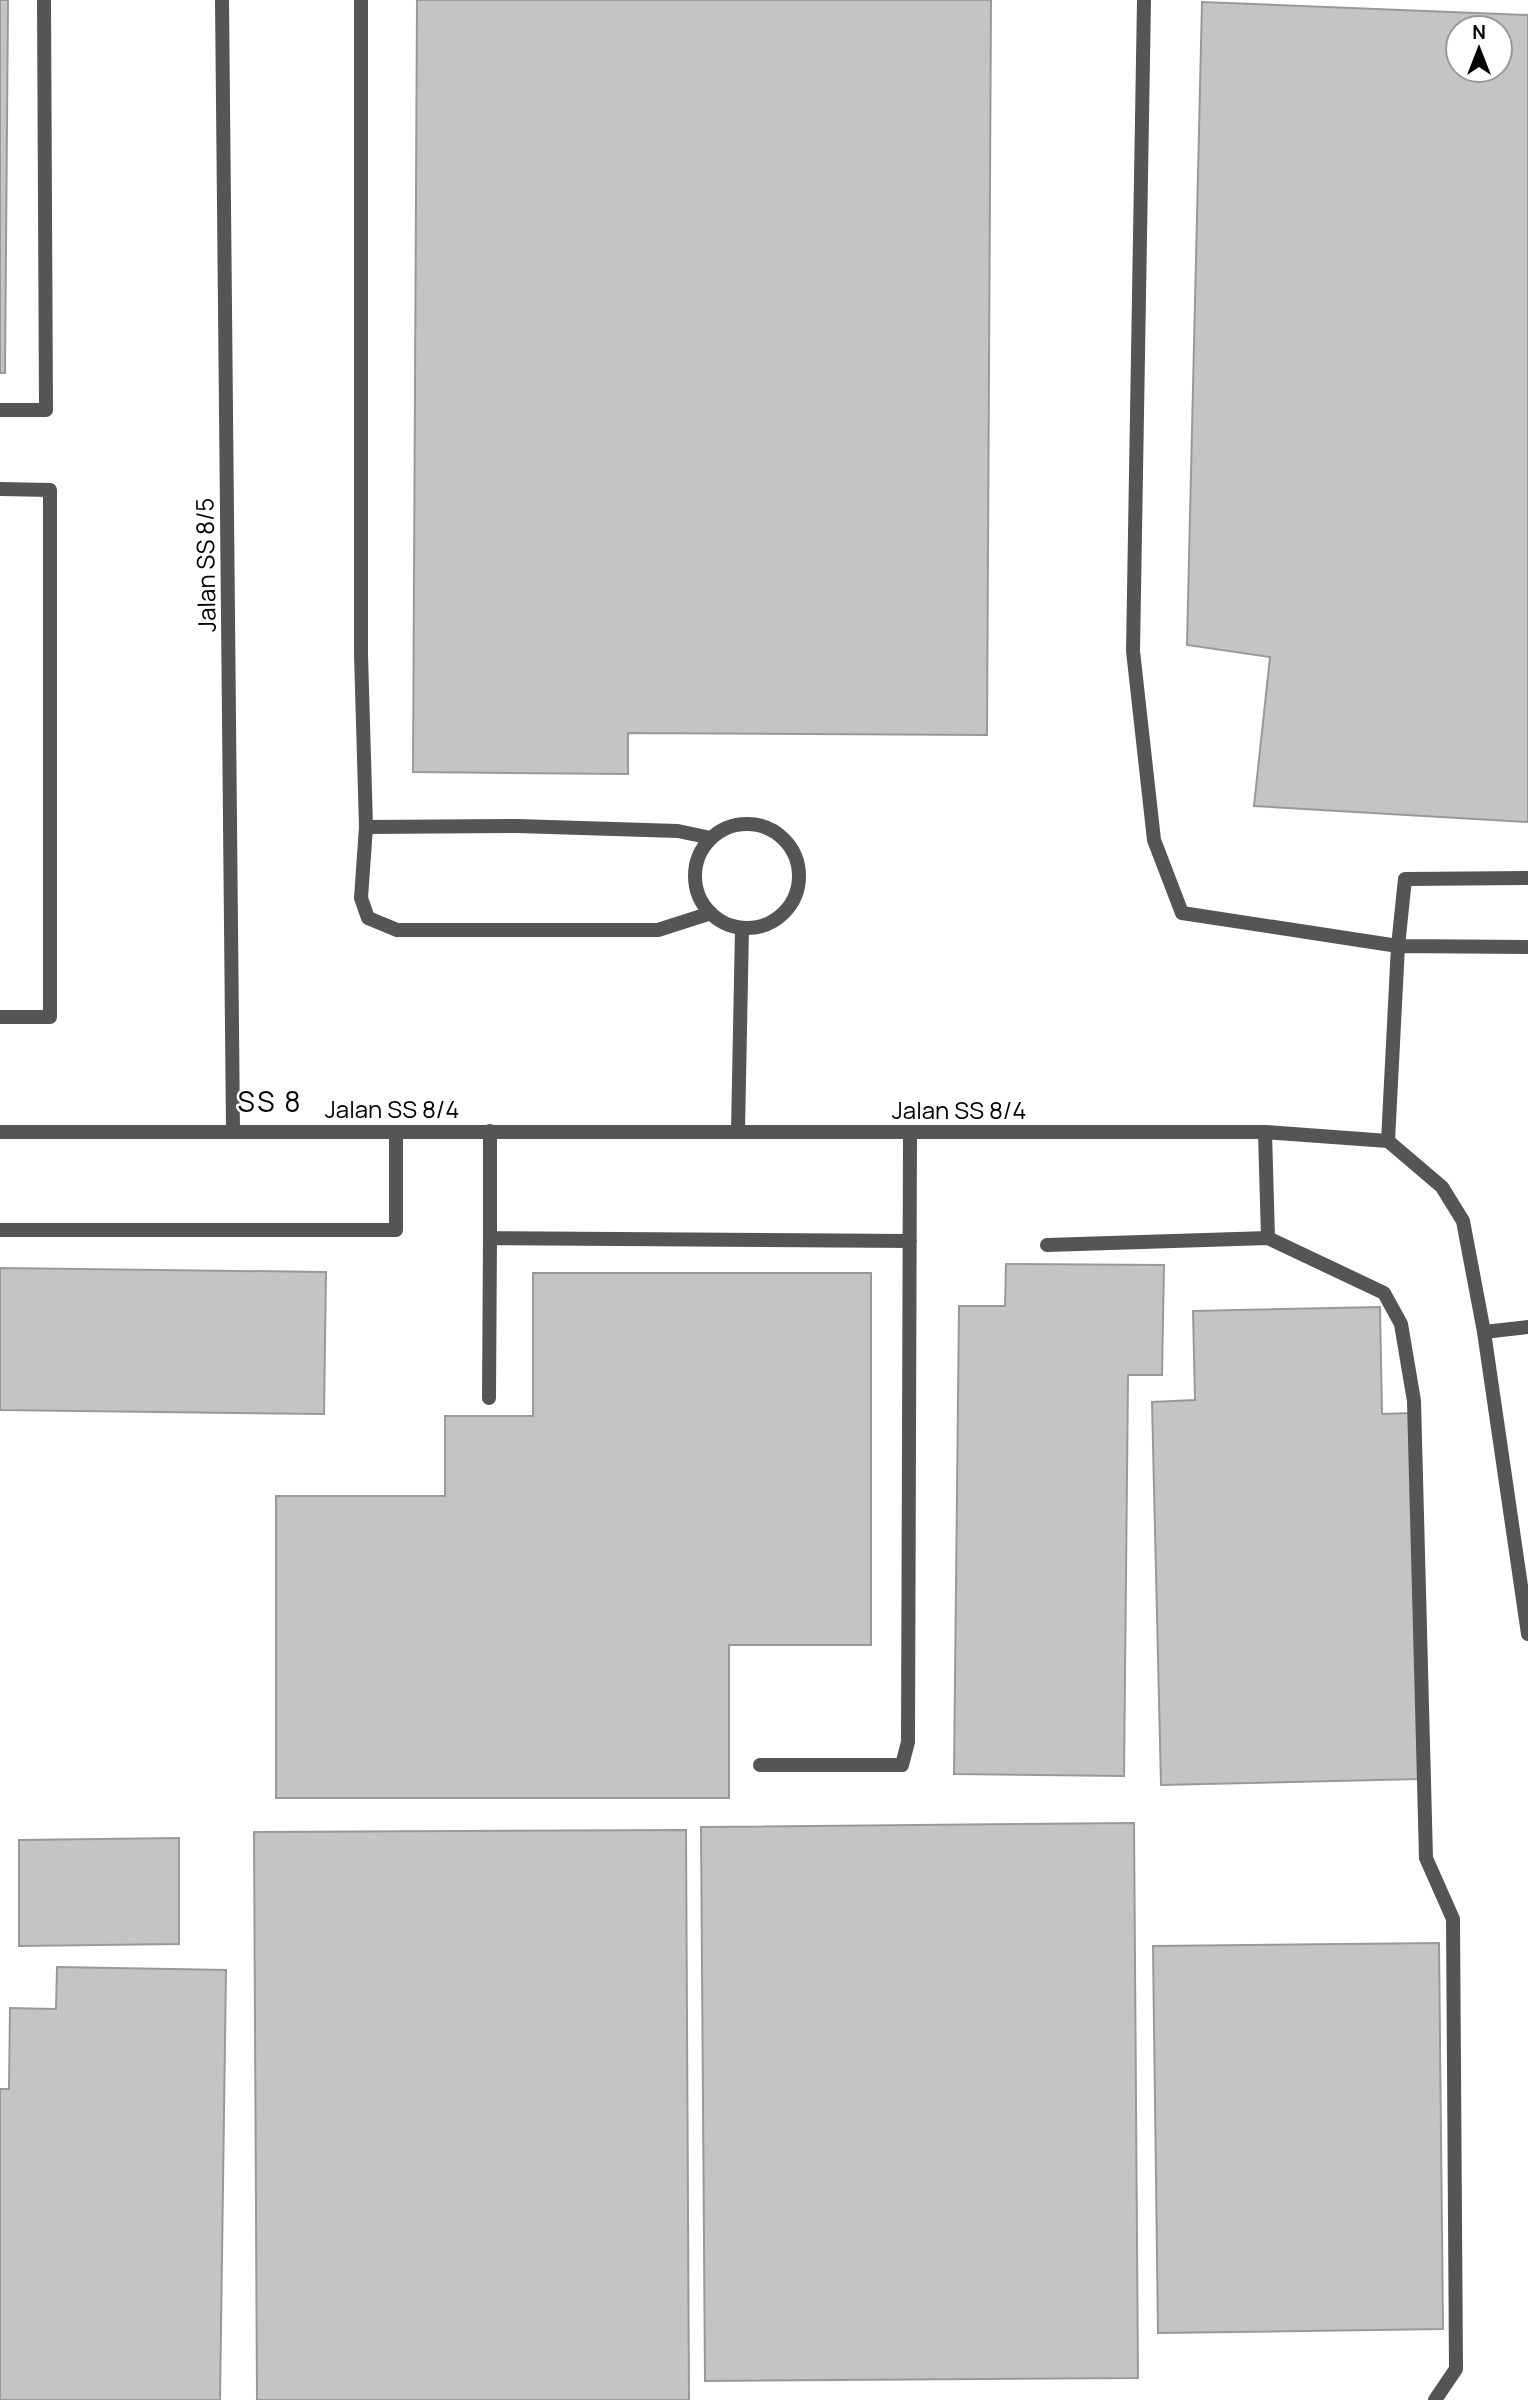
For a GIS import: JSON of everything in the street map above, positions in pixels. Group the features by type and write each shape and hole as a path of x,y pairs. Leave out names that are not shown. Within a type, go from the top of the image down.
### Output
{"street":[{"path":"0,410 46,410 44,0"},
{"name":"Jalan SS 8/5","path":"222,0 233,1130"},
{"path":"361,0 361,653 366,827 361,898 368,918 397,930 658,930 710,914"},
{"path":"1144,0 1133,651 1154,839 1182,913 1398,946 1528,947"},
{"path":"0,489 50,490 50,1017 0,1017"},
{"path":"748,823 769,828 786,840 797,858 800,879 794,899 782,915 763,926 742,928 710,914 699,897 694,876 698,856 710,838 728,827 748,823"},
{"path":"366,827 517,826 678,831 710,838"},
{"path":"1528,878 1405,879 1398,946 1388,1141 1443,1187 1463,1221 1484,1332 1528,1634"},
{"path":"738,1131 742,928"},
{"path":"489,1398 490,1131"},
{"name":"Jalan SS 8/4","path":"0,1132 1265,1132 1388,1141"},
{"path":"0,1230 396,1230 396,1132"},
{"path":"760,1765 902,1765 908,1742 910,1132"},
{"path":"1265,1132 1268,1238"},
{"path":"490,1238 910,1241"},
{"path":"1047,1245 1268,1238 1384,1293 1401,1324 1414,1401 1426,1858 1452,1919 1456,2369 1435,2400"},
{"path":"1484,1332 1528,1327"}],"building":[{"path":"0,0 8,0 5,373 0,373"},
{"path":"417,0 991,0 987,735 628,733 628,774 413,772"},
{"path":"1202,2 1503,14 1444,14 1444,84 1514,84 1514,14 1528,15 1528,822 1254,806 1270,657 1187,645"},
{"path":"1006,1264 1164,1265 1162,1375 1128,1375 1124,1776 954,1774 959,1306 1005,1306"},
{"path":"0,1268 326,1272 324,1414 0,1410"},
{"path":"533,1273 871,1273 871,1645 729,1645 729,1798 276,1798 276,1496 445,1496 445,1416 533,1416"},
{"path":"1380,1307 1382,1414 1410,1413 1419,1779 1161,1785 1152,1402 1195,1400 1193,1311"},
{"path":"1134,1823 1138,2378 705,2381 701,1827"},
{"path":"686,1830 689,2400 257,2400 254,1832"},
{"path":"179,1838 179,1944 19,1946 19,1840"},
{"path":"1439,1943 1443,2329 1158,2333 1153,1946"},
{"path":"57,1967 226,1970 220,2400 0,2400 0,2089 9,2089 10,2008 56,2009"}],"district":[{"name":"SS 8","path":"270,1101"}]}
